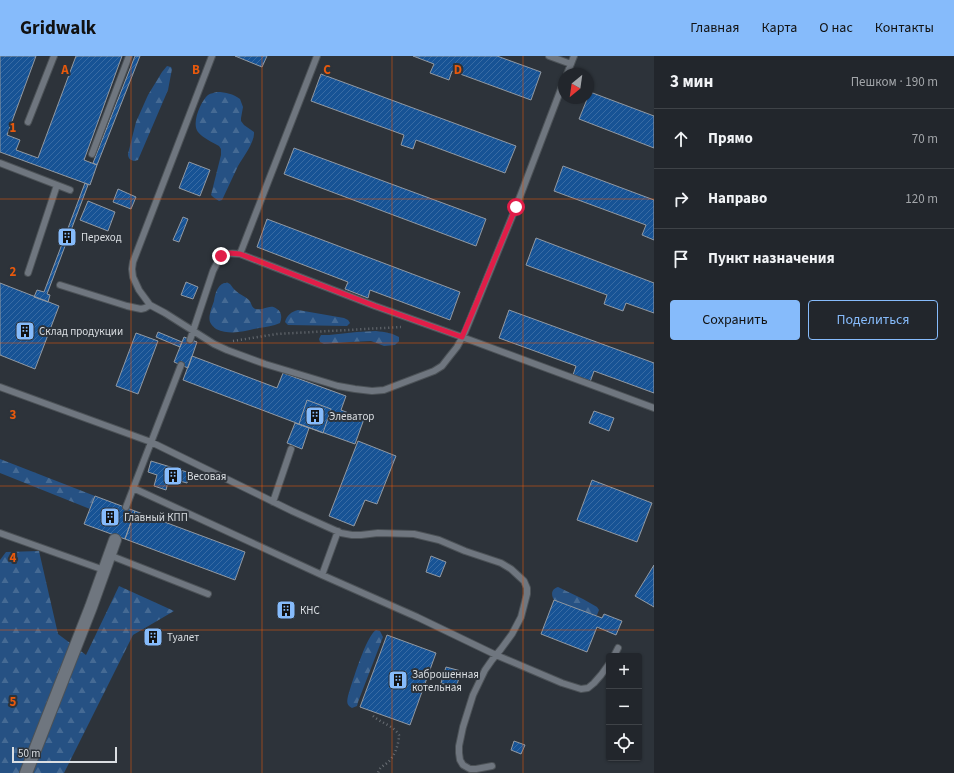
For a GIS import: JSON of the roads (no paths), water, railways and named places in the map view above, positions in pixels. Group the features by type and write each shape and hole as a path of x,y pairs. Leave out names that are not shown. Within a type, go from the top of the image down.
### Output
{"street":[{"path":"26,773 91,607 115,540"}],"lane":[{"path":"28,122 54,56"},
{"path":"92,154 129,56"},
{"path":"212,56 133,262 133,277 139,290 150,305 214,344 265,364 338,386 355,389 372,391 384,390 434,371 442,366 457,347 516,207 558,97"},
{"path":"240,254 317,56"},
{"path":"549,56 571,64"},
{"path":"569,68 574,56"},
{"path":"0,163 70,190"},
{"path":"28,273 57,185"},
{"path":"190,340 218,260 221,256 229,253 240,254 375,306 654,408"},
{"path":"60,285 127,306 145,308 150,305"},
{"path":"126,508 181,365"},
{"path":"0,386 151,442 338,532 352,535 420,535 439,540 465,551 501,563 511,569 524,581 527,588 527,594 521,617 512,634 485,670 473,695 459,746 460,760 463,765 470,769 492,766"},
{"path":"274,502 292,449"},
{"path":"133,488 417,617 496,655 562,683 581,689 588,688 606,668"},
{"path":"322,575 338,532"},
{"path":"0,533 104,570"},
{"path":"109,555 208,594"},
{"path":"616,653 618,648"}],"place":[{"name":"Переход","path":"67,237"},
{"name":"Склад продукции","path":"25,331"},
{"name":"Элеватор","path":"315,416"},
{"name":"Весовая","path":"173,476"},
{"name":"Главный КПП","path":"110,517"},
{"name":"КНС","path":"286,610"},
{"name":"Туалет","path":"153,637"},
{"name":"Заброшенная котельная","path":"398,680"}]}
